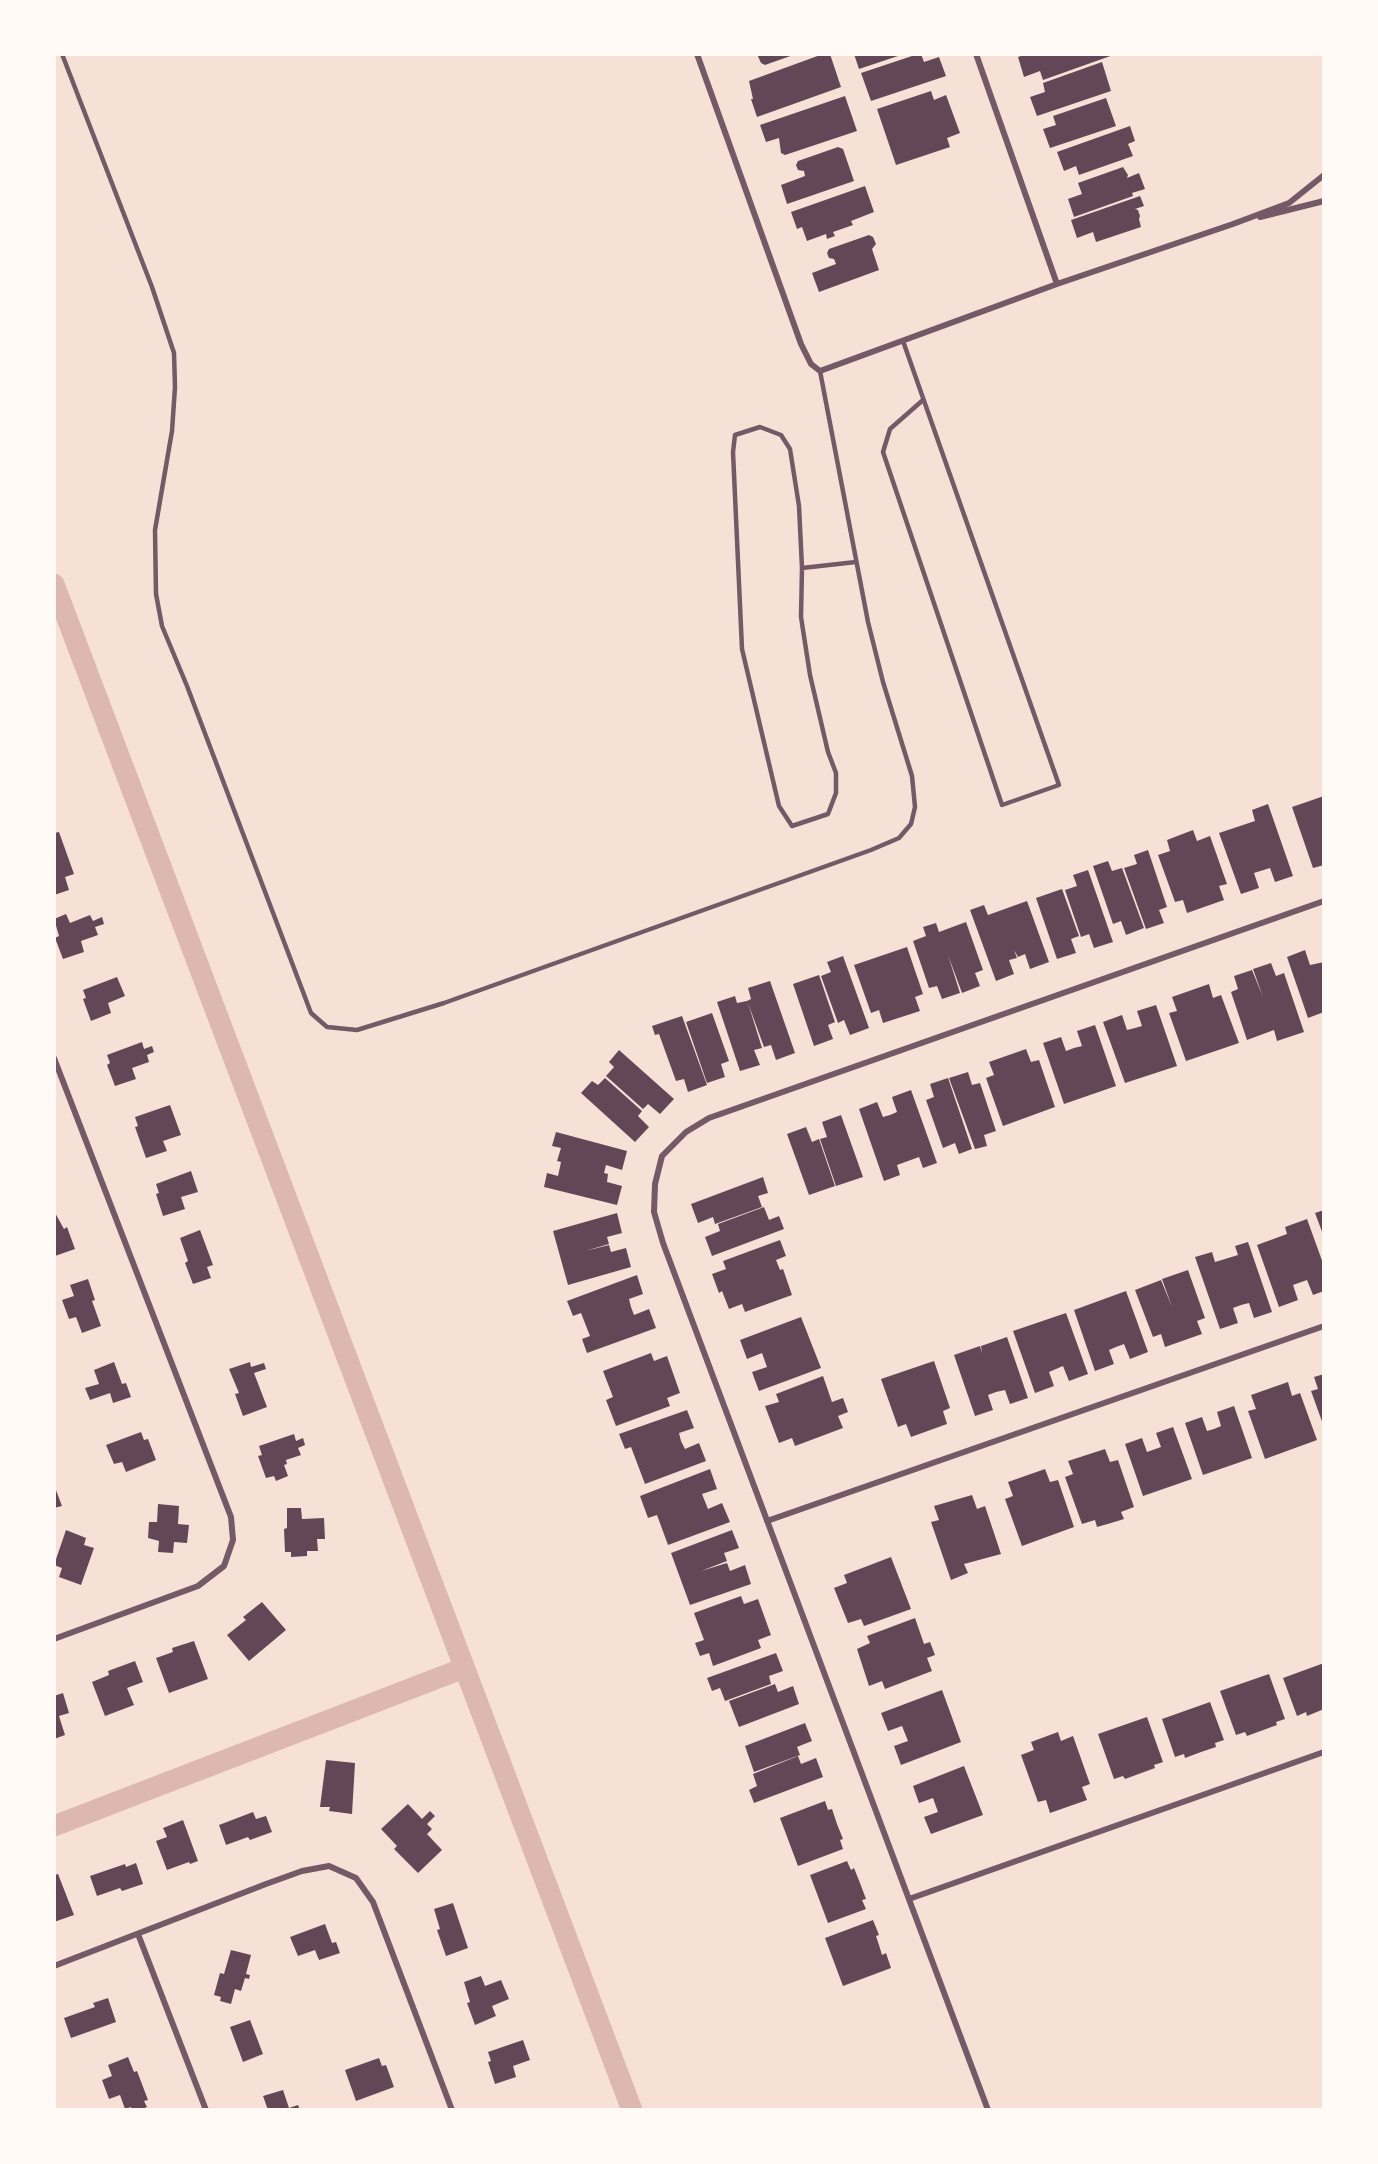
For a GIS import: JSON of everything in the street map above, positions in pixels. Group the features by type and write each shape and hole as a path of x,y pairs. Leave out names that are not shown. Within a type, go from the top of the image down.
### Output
{"street":[{"path":"697,54 801,344 811,364 820,371 1057,284 1289,203 1324,175"},
{"path":"976,54 1057,284"},
{"path":"1233,224 1324,201"},
{"path":"988,2110 663,1243 654,1212 655,1184 662,1156 686,1132 709,1118 1324,901"},
{"path":"54,1058 231,1517 233,1540 224,1566 198,1586 54,1639"},
{"path":"768,1521 1324,1326"},
{"path":"909,1899 1324,1752"},
{"path":"54,1966 302,1871 329,1866 356,1878 373,1902 452,2110"},
{"path":"138,1934 206,2110"}],"lane":[{"path":"62,54 152,287 174,353 175,387 172,431 155,530 156,594 162,626 311,1013 327,1027 357,1030 444,1003 899,838 911,824 915,807 912,776 883,681 856,562 820,371"},
{"path":"903,341 1059,785 1002,805 883,452 890,429 923,400"},
{"path":"760,428 781,435 790,449 799,506 802,568 801,617 806,651 828,752 836,773 836,793 828,814 792,826 779,806 742,649 733,452 735,435 760,428"},
{"path":"802,568 856,562"}],"building":[{"path":"757,54 796,54 765,65 761,63"},
{"path":"823,54 830,54 841,87 757,117 751,99 753,99 749,81"},
{"path":"854,54 904,54 859,69"},
{"path":"921,54 924,62 939,57 946,76 871,101 861,73"},
{"path":"1027,54 1116,54 1043,80 1040,71 1024,77 1018,57"},
{"path":"1102,62 1111,91 1037,116 1030,97 1045,92 1043,83"},
{"path":"931,91 934,100 946,95 960,133 947,138 950,147 896,165 877,109"},
{"path":"845,96 857,131 785,155 781,153 779,138 766,142 760,125"},
{"path":"1106,98 1116,126 1050,148 1043,129 1056,125 1053,116"},
{"path":"1130,126 1135,141 1128,144 1133,156 1079,175 1076,166 1064,171 1057,152"},
{"path":"838,147 843,149 854,181 787,204 781,185 805,176 804,171 798,170 796,165 798,161"},
{"path":"1123,167 1128,175 1127,178 1139,173 1145,189 1132,193 1133,196 1074,217 1068,199 1082,194 1078,183"},
{"path":"865,186 874,212 851,221 853,225 833,232 835,236 827,239 826,234 807,241 802,227 797,229 791,212"},
{"path":"1140,196 1144,206 1135,209 1138,210 1140,216 1141,227 1096,242 1093,232 1077,238 1071,220"},
{"path":"869,235 873,237 876,244 872,249 879,270 819,292 812,273 836,264 834,259 829,258 827,253 829,249"},
{"path":"1324,796 1324,865 1313,868 1292,807"},
{"path":"1268,804 1293,876 1275,882 1270,868 1254,873 1259,888 1241,894 1219,833 1255,821 1252,810"},
{"path":"1193,830 1197,841 1210,836 1227,884 1219,886 1224,900 1187,913 1183,900 1175,902 1158,855 1170,851 1167,840"},
{"path":"59,832 74,874 65,877 69,890 54,895 54,833"},
{"path":"1148,850 1167,907 1159,910 1164,923 1146,929 1124,868 1137,864 1134,855"},
{"path":"1108,861 1112,871 1122,868 1144,928 1126,935 1121,921 1113,924 1093,866"},
{"path":"1088,870 1113,942 1094,948 1089,934 1081,937 1065,890 1077,886 1073,875"},
{"path":"1062,889 1079,936 1071,939 1076,953 1057,959 1036,898"},
{"path":"1027,901 1049,962 1030,969 1025,954 1018,957 1014,950 1017,958 1009,960 1014,974 996,981 970,910 984,905 988,915"},
{"path":"66,914 70,923 90,915 93,921 102,917 104,924 95,927 98,935 81,941 84,952 63,959 55,938 59,936 54,919"},
{"path":"966,922 983,970 975,973 980,986 962,993 948,955 960,993 942,999 937,986 929,988 913,941 926,936 923,927 936,923 939,932"},
{"path":"907,947 923,994 915,997 920,1011 883,1023 879,1010 871,1013 854,965"},
{"path":"1305,950 1310,965 1324,962 1324,1012 1308,1018 1287,957"},
{"path":"843,956 869,1028 850,1035 844,1020 838,1023 821,976 831,972 827,962"},
{"path":"1271,963 1276,976 1284,973 1304,1032 1277,1041 1274,1030 1247,1040 1231,992 1238,989 1234,976 1252,970 1263,997 1253,969"},
{"path":"819,975 835,1022 828,1025 833,1039 814,1046 793,984"},
{"path":"117,977 125,996 108,1003 111,1013 91,1021 83,999 86,998 83,990"},
{"path":"770,981 795,1053 776,1060 771,1045 764,1047 748,1003 762,1048 754,1050 760,1065 740,1071 717,1002 735,996 737,1003 747,1001 751,999 748,988"},
{"path":"1209,984 1213,998 1221,995 1239,1043 1186,1061 1169,1013 1177,1011 1172,997"},
{"path":"1156,1005 1177,1066 1125,1083 1103,1022 1122,1015 1127,1030 1142,1026 1137,1011"},
{"path":"712,1013 729,1061 721,1064 725,1077 707,1083 686,1022"},
{"path":"682,1016 707,1085 688,1092 684,1079 676,1081 659,1034 655,1035 652,1026"},
{"path":"1095,1025 1116,1086 1064,1104 1043,1043 1061,1037 1066,1051 1082,1046 1077,1031"},
{"path":"142,1042 144,1049 152,1046 154,1052 147,1055 149,1062 132,1068 136,1079 115,1086 107,1065 110,1063 107,1055"},
{"path":"1026,1049 1031,1062 1039,1060 1055,1107 1003,1126 986,1078 994,1075 989,1062"},
{"path":"619,1050 674,1099 660,1114 648,1104 643,1109 606,1076 614,1067 609,1062"},
{"path":"968,1072 972,1085 980,1083 996,1131 984,1135 987,1146 975,1149 949,1078"},
{"path":"605,1078 642,1111 638,1116 649,1127 635,1142 581,1093 592,1081 598,1085"},
{"path":"948,1078 972,1149 959,1154 955,1143 943,1148 926,1100 934,1097 930,1084"},
{"path":"911,1090 937,1163 923,1168 919,1157 897,1165 900,1175 884,1181 859,1109 877,1102 883,1117 890,1115 897,1112 892,1097"},
{"path":"170,1105 181,1135 163,1141 167,1151 146,1158 135,1127 138,1126 135,1117"},
{"path":"841,1115 863,1177 836,1186 820,1139 827,1137 822,1122"},
{"path":"806,1127 812,1142 819,1139 835,1186 809,1195 787,1134"},
{"path":"556,1132 627,1151 622,1170 606,1165 604,1173 608,1174 607,1182 622,1186 617,1205 544,1187 547,1173 558,1176 561,1162 557,1161 561,1148 552,1146"},
{"path":"191,1171 198,1192 181,1197 185,1209 163,1216 156,1194 159,1193 156,1184"},
{"path":"763,1177 768,1193 758,1196 762,1207 715,1224 713,1217 698,1223 691,1204"},
{"path":"764,1207 769,1220 779,1216 784,1229 712,1256 705,1237 720,1231 718,1224"},
{"path":"1324,1210 1324,1237 1315,1213"},
{"path":"54,1211 64,1229 67,1227 75,1249 55,1256"},
{"path":"617,1213 622,1233 607,1237 609,1244 585,1251 609,1245 611,1252 626,1248 631,1267 568,1285 553,1231"},
{"path":"1307,1219 1324,1266 1324,1291 1313,1295 1307,1280 1293,1285 1298,1300 1279,1307 1257,1245 1287,1234 1285,1227"},
{"path":"200,1230 213,1265 207,1267 211,1278 193,1284 185,1263 188,1261 180,1238"},
{"path":"780,1240 786,1256 776,1260 780,1270 783,1269 792,1295 745,1312 742,1304 729,1309 722,1291 719,1293 712,1274 726,1269 723,1261"},
{"path":"1248,1242 1272,1312 1254,1318 1249,1303 1241,1305 1233,1308 1238,1323 1220,1329 1195,1257 1212,1252 1215,1262 1238,1255 1235,1246"},
{"path":"1188,1270 1205,1318 1197,1321 1202,1334 1165,1347 1161,1334 1153,1337 1135,1290 1161,1280 1172,1307 1162,1279"},
{"path":"637,1275 643,1294 629,1299 631,1307 634,1315 649,1309 656,1328 587,1353 582,1339 590,1336 581,1313 573,1316 567,1301"},
{"path":"88,1279 95,1300 92,1301 101,1326 82,1333 76,1317 69,1319 62,1300 74,1296 70,1285"},
{"path":"1126,1291 1148,1352 1130,1359 1124,1344 1109,1350 1114,1364 1095,1371 1074,1310"},
{"path":"1066,1313 1088,1374 1069,1381 1063,1366 1049,1372 1054,1386 1035,1393 1013,1331"},
{"path":"801,1317 821,1368 759,1391 752,1372 767,1367 762,1353 747,1359 740,1340"},
{"path":"1007,1337 1028,1398 1010,1404 1005,1390 996,1392 988,1395 993,1410 975,1416 954,1355 980,1346 982,1353 981,1346"},
{"path":"651,1353 654,1361 667,1356 680,1393 667,1398 670,1406 616,1426 606,1400 613,1397 603,1371"},
{"path":"934,1361 950,1408 943,1411 947,1424 911,1437 906,1424 898,1427 881,1379"},
{"path":"114,1362 122,1384 126,1383 131,1397 113,1403 110,1393 90,1400 85,1388 99,1384 94,1370"},
{"path":"250,1362 251,1367 264,1363 266,1369 254,1373 267,1407 243,1416 235,1394 239,1393 229,1369"},
{"path":"1324,1374 1324,1427 1311,1391 1318,1389 1314,1377"},
{"path":"823,1376 832,1402 843,1398 848,1412 838,1416 843,1428 795,1446 792,1438 779,1443 765,1406 779,1402 776,1394"},
{"path":"1288,1382 1292,1396 1300,1393 1317,1440 1265,1459 1248,1411 1256,1409 1251,1395"},
{"path":"1234,1406 1252,1458 1203,1475 1185,1423 1202,1417 1207,1431 1214,1429 1221,1426 1217,1412"},
{"path":"687,1410 694,1428 679,1433 681,1441 685,1449 699,1443 706,1461 645,1484 631,1447 625,1449 619,1434"},
{"path":"1173,1427 1192,1479 1143,1496 1125,1444 1142,1438 1147,1452 1161,1447 1156,1433"},
{"path":"141,1432 144,1440 148,1439 156,1460 126,1472 122,1462 114,1464 106,1445"},
{"path":"294,1434 296,1441 303,1438 305,1445 298,1448 301,1455 286,1460 287,1464 284,1465 288,1476 276,1481 274,1476 266,1478 258,1456 262,1455 259,1446"},
{"path":"1105,1449 1110,1462 1118,1460 1134,1507 1121,1512 1124,1519 1097,1527 1095,1520 1082,1524 1065,1477 1073,1474 1068,1461"},
{"path":"710,1469 717,1489 702,1494 708,1509 722,1503 730,1522 668,1545 657,1515 648,1518 640,1496"},
{"path":"1045,1469 1050,1482 1058,1480 1074,1527 1022,1546 1005,1499 1013,1496 1008,1482"},
{"path":"54,1485 62,1506 54,1508"},
{"path":"972,1495 977,1509 985,1506 1001,1554 964,1564 968,1573 951,1580 931,1522 939,1520 934,1506"},
{"path":"158,1504 179,1506 178,1524 189,1525 187,1543 174,1542 173,1553 158,1552 159,1541 148,1538 149,1522 157,1522"},
{"path":"287,1508 301,1508 302,1519 324,1518 325,1539 317,1539 318,1551 307,1551 307,1556 291,1557 291,1552 285,1552 284,1529 287,1528"},
{"path":"66,1530 86,1538 84,1545 94,1548 81,1585 59,1577 62,1568 54,1565"},
{"path":"732,1530 739,1548 724,1553 727,1561 701,1571 727,1563 730,1571 745,1565 751,1584 690,1605 671,1553"},
{"path":"891,1557 911,1609 864,1626 861,1619 848,1623 834,1588 847,1583 844,1575"},
{"path":"741,1596 744,1604 758,1599 771,1635 758,1640 761,1648 713,1666 709,1653 700,1656 695,1643 704,1640 694,1613"},
{"path":"262,1602 286,1630 249,1661 227,1635 246,1620 243,1617"},
{"path":"915,1618 924,1644 930,1642 935,1655 927,1658 932,1671 885,1689 882,1681 869,1686 857,1649 870,1643 867,1636"},
{"path":"194,1641 208,1679 169,1693 156,1658 173,1652 172,1648"},
{"path":"776,1653 783,1671 769,1676 771,1684 725,1701 720,1688 712,1691 707,1678"},
{"path":"135,1661 143,1682 127,1688 134,1705 105,1716 92,1682 109,1675 108,1671"},
{"path":"1324,1663 1324,1709 1307,1716 1306,1712 1297,1716 1283,1678"},
{"path":"1269,1674 1285,1719 1276,1722 1277,1725 1247,1736 1245,1732 1236,1735 1220,1691"},
{"path":"775,1684 778,1692 793,1686 799,1704 739,1727 729,1701"},
{"path":"942,1690 961,1742 901,1765 894,1746 908,1741 902,1726 888,1731 881,1713"},
{"path":"63,1693 69,1713 59,1716 65,1735 54,1739 54,1696"},
{"path":"1210,1702 1224,1740 1215,1743 1216,1747 1185,1758 1184,1754 1175,1757 1162,1719"},
{"path":"1147,1717 1163,1762 1154,1765 1155,1768 1125,1779 1123,1776 1114,1779 1098,1734"},
{"path":"805,1723 812,1741 797,1747 800,1755 754,1772 745,1746"},
{"path":"1058,1732 1061,1741 1073,1736 1090,1784 1082,1787 1087,1800 1050,1813 1046,1800 1038,1802 1021,1755 1034,1750 1031,1742"},
{"path":"798,1756 801,1764 816,1758 823,1777 754,1803 749,1790 757,1786 753,1774"},
{"path":"326,1760 355,1763 352,1814 329,1811 330,1807 320,1807"},
{"path":"964,1766 983,1815 931,1834 924,1817 938,1812 933,1798 919,1803 913,1786"},
{"path":"825,1801 828,1810 832,1809 843,1839 840,1840 843,1849 798,1866 780,1818"},
{"path":"408,1804 422,1819 430,1811 435,1816 427,1824 432,1829 427,1834 442,1850 418,1873 394,1849 397,1846 381,1829"},
{"path":"253,1812 256,1819 266,1816 272,1832 226,1845 219,1825"},
{"path":"183,1820 198,1861 167,1870 156,1841 167,1837 163,1828"},
{"path":"847,1861 851,1870 854,1868 860,1883 866,1899 862,1900 866,1909 828,1923 810,1875"},
{"path":"136,1863 143,1884 122,1891 120,1888 97,1896 90,1876 125,1864 126,1867"},
{"path":"58,1874 74,1915 54,1922 54,1875"},
{"path":"453,1903 468,1948 446,1956 437,1930 440,1929 434,1909"},
{"path":"873,1920 879,1935 876,1936 882,1955 886,1953 891,1968 843,1986 825,1938"},
{"path":"325,1924 332,1943 336,1942 340,1953 319,1960 315,1950 298,1956 290,1937"},
{"path":"231,1950 251,1955 246,1974 250,1975 249,1979 245,1978 241,1991 235,1989 231,2004 220,2001 221,1997 214,1995 220,1973 224,1974"},
{"path":"481,1976 485,1986 501,1980 509,1999 492,2006 496,2016 475,2025 467,2003 470,2002 464,1982"},
{"path":"108,1998 116,2022 71,2038 64,2018 95,2007 93,2003"},
{"path":"250,2020 263,2054 243,2062 230,2027"},
{"path":"523,2040 530,2060 513,2066 516,2077 495,2084 488,2062 491,2061 488,2052"},
{"path":"128,2057 134,2072 137,2071 148,2100 144,2101 147,2107 140,2110 132,2110 131,2107 125,2109 120,2095 109,2099 102,2080 112,2076 108,2065"},
{"path":"379,2058 382,2066 386,2065 394,2087 356,2101 345,2070"},
{"path":"283,2090 289,2108 298,2105 300,2110 268,2110 263,2096"}],"waterway":[{"path":"54,584 632,2110"},
{"path":"54,1826 464,1668"}]}
